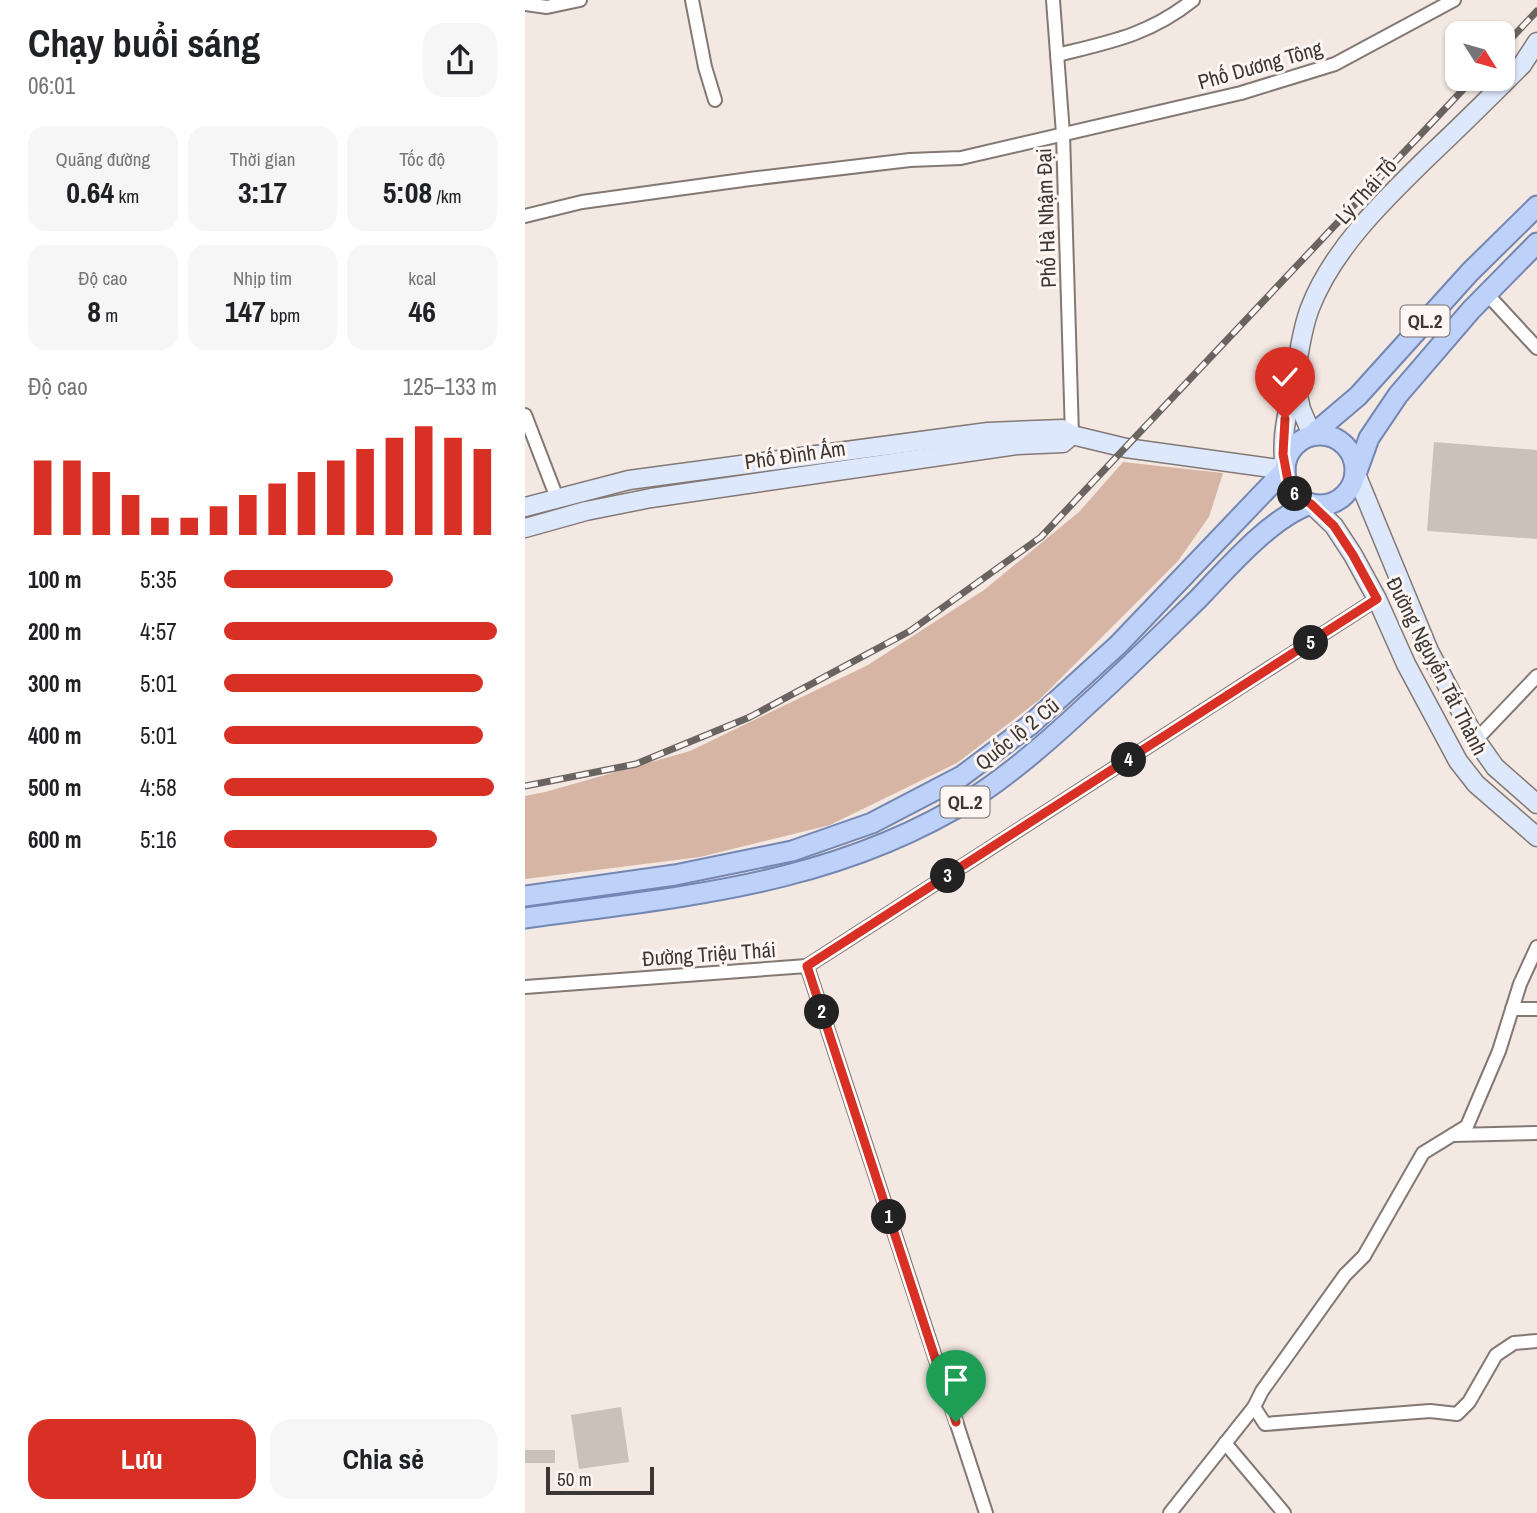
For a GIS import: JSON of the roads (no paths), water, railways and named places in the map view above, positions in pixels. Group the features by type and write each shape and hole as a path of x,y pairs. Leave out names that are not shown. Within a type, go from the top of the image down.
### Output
{"main road":[{"name":"Lý Thái Tổ","path":"1285,470 1283,430 1303,333 1310,307 1323,281 1341,254 1399,186 1530,61 1537,43"},
{"name":"QL.2","path":"1285,470 1287,458 1293,448 1301,440 1313,435 1365,389 1470,272 1537,206"},
{"name":"QL.2","path":"1311,504 1323,505 1340,499 1352,486 1369,438 1387,410 1436,348 1537,243"},
{"name":"Lý Thái Tổ","path":"1294,379 1301,409 1313,435"},
{"name":"Phố Đình Ấm","path":"525,507 629,480 988,432 1062,429 1072,435 1126,448 1285,470"},
{"name":"Phố Đình Ấm","path":"525,528 651,498 1017,445 1063,443 1072,435"},
{"path":"1313,435 1329,435 1344,443 1354,457 1356,474"},
{"path":"1285,470 1292,491 1311,504"},
{"name":"Quốc lộ 2 Cũ","path":"525,896 675,875 792,852 872,823 963,776 1030,725 1118,645 1285,470"},
{"name":"Đường Nguyễn Tất Thành","path":"1356,474 1429,651 1476,740 1495,767 1537,804"},
{"path":"557,498 563,517"},
{"name":"Đường Nguyễn Tất Thành","path":"1311,504 1334,526 1343,539 1377,599 1406,664 1458,761 1476,784 1537,837"},
{"name":"Quốc lộ 2 Cũ","path":"525,918 713,891 783,878 856,855 920,827 976,796 1045,743 1136,660 1254,544 1287,515 1311,504"}],"street":[{"path":"525,4 547,7 580,0"},
{"path":"692,0 705,67 715,100"},
{"name":"Phố Hà Nhậm Đại","path":"1053,0 1063,134 1072,435"},
{"path":"1057,55 1150,29 1193,0"},
{"name":"Phố Dương Tông","path":"525,216 582,202 750,179 910,160 961,158 1241,93 1335,64 1454,0"},
{"path":"1486,294 1537,348"},
{"path":"525,415 557,498"},
{"name":"Đường Triệu Thái","path":"525,987 807,966 1377,599"},
{"path":"1476,740 1537,676"},
{"path":"1170,1513 1254,1407 1262,1391 1345,1275 1364,1256 1423,1153 1467,1126 1499,1051 1520,984 1537,947"},
{"path":"807,966 985,1513"},
{"path":"1512,1009 1537,1009"},
{"path":"1453,1135 1537,1133"},
{"path":"1254,1407 1265,1423 1430,1411 1457,1414 1469,1402 1496,1355 1514,1343 1537,1341"},
{"path":"1225,1443 1284,1513"}],"railway":[{"path":"1515,34 1537,11"},
{"path":"525,786 636,764 750,717 910,631 1041,537 1462,91"}]}
